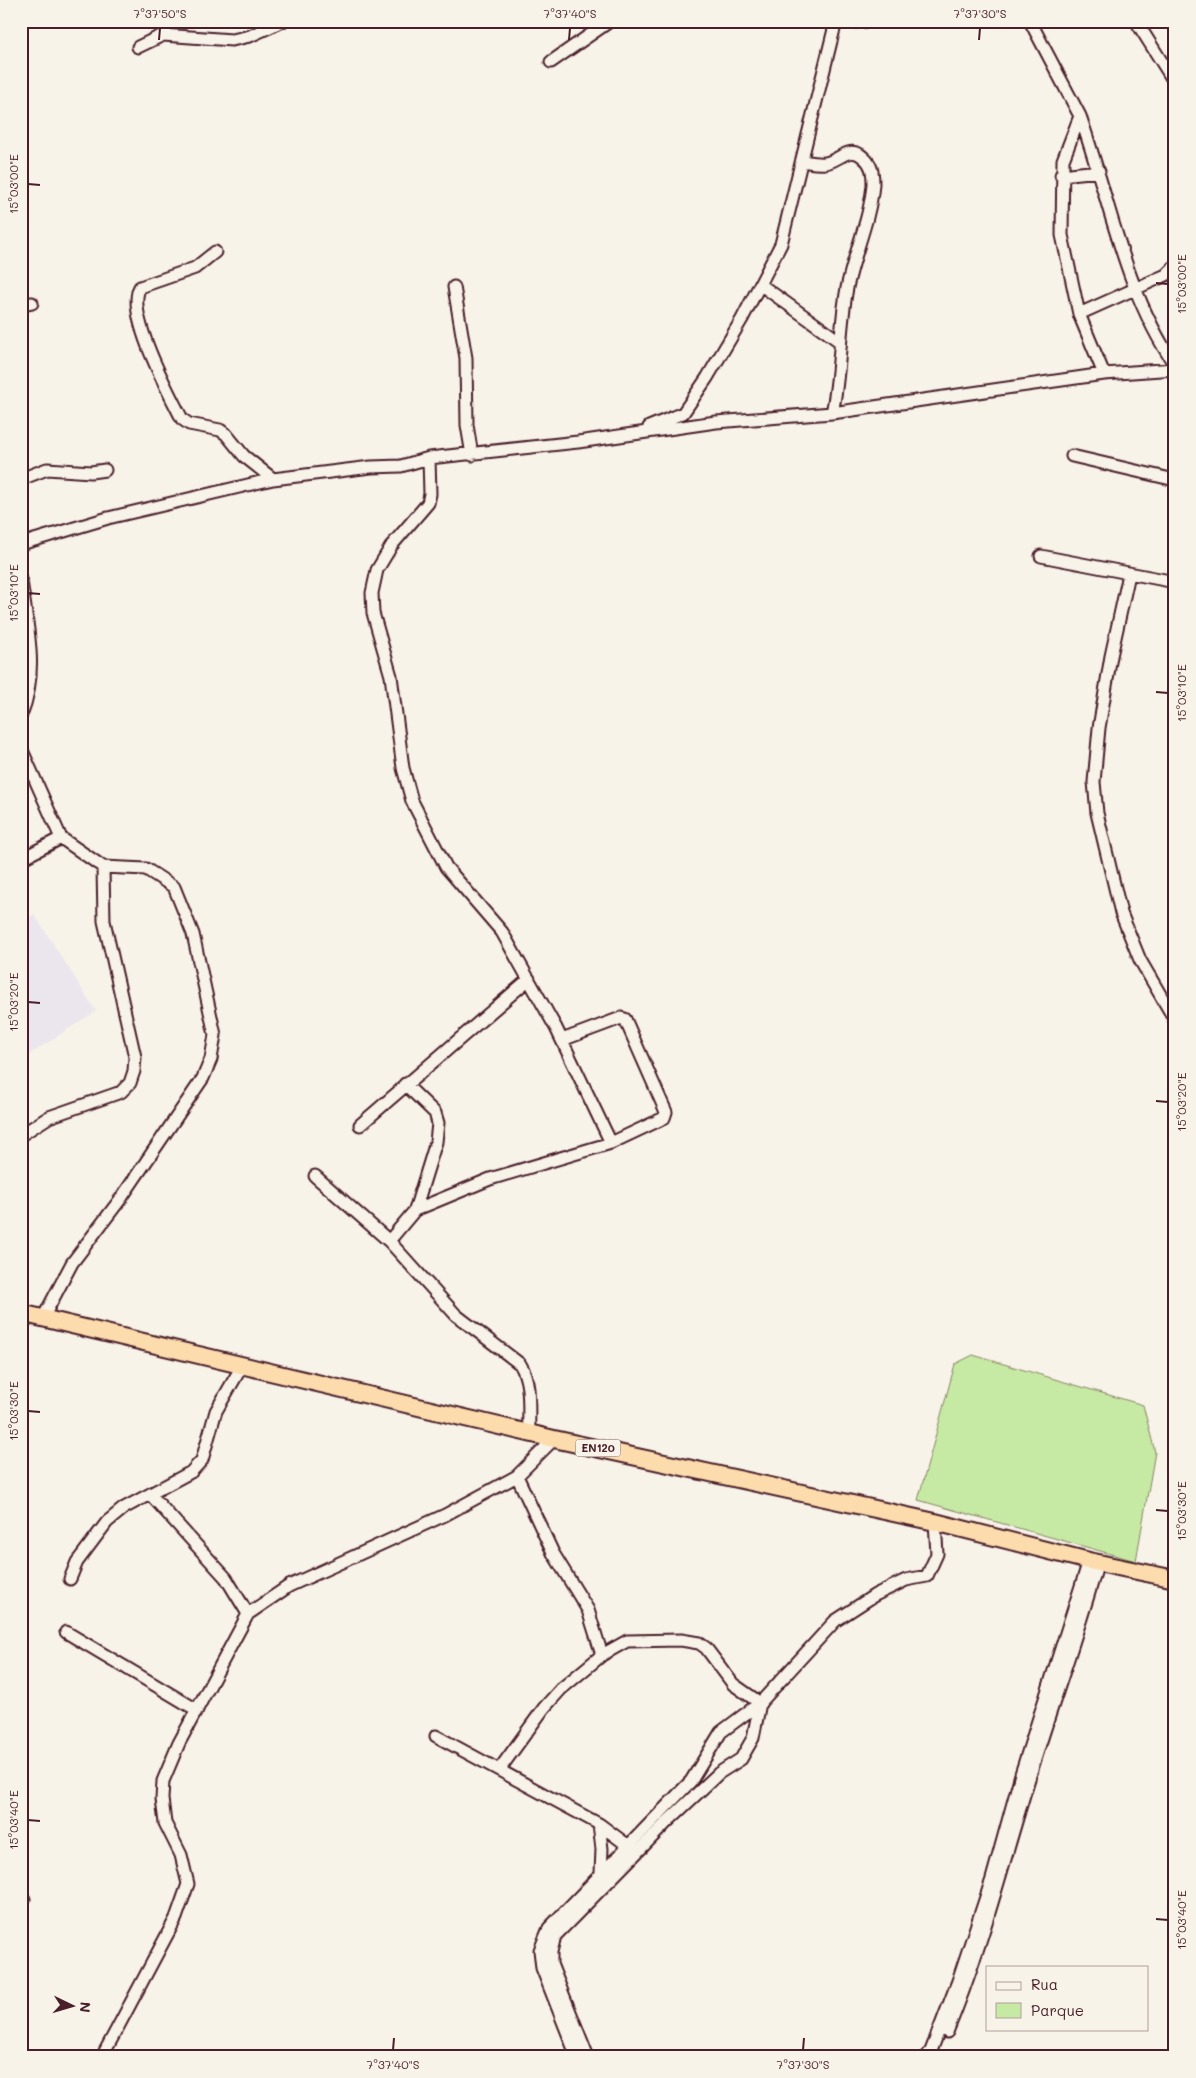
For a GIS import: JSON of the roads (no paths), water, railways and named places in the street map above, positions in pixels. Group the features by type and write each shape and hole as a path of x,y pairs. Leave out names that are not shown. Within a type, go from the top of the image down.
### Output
{"highway":[{"name":"EN120","path":"21,1313 554,1439 935,1522 1175,1579"}],"street":[{"path":"138,47 163,34 232,40 242,38 283,21"},
{"path":"551,62 610,21"},
{"path":"630,433 674,419 683,414 708,378 761,285 781,244 835,22 869,21"},
{"path":"1030,21 1080,116 1135,288 1156,337 1175,365"},
{"path":"1136,21 1175,83"},
{"path":"1080,116 1063,160 1061,174 1062,235 1079,314 1104,374"},
{"path":"802,161 824,163 851,152 862,155 872,169 868,215 855,252 849,280 840,340 837,390 832,413"},
{"path":"1061,174 1099,171"},
{"path":"215,252 195,268 140,287 137,309 143,338 182,419 189,424 220,430 226,434 244,456 273,479"},
{"path":"1079,314 1166,276 1175,266"},
{"path":"761,285 840,340"},
{"path":"454,287 466,352 467,425 472,455"},
{"path":"21,544 108,518 273,479 371,467 401,466 430,458 472,455 578,442 716,422 832,413 999,388 1090,378 1104,374 1175,369"},
{"path":"1072,456 1175,480"},
{"path":"430,458 430,494 428,503 397,538 377,570 372,594 373,613 390,676 403,768 412,801 446,867 502,932 562,1040 612,1143"},
{"path":"21,479 47,469 91,472 105,470"},
{"path":"1041,556 1175,582"},
{"path":"1129,574 1111,656 1099,728 1094,782 1097,813 1121,913 1140,960 1175,1020"},
{"path":"21,580 32,663 31,682 21,715"},
{"path":"21,748 61,838 103,866 146,869 174,887 193,934 215,1035 211,1059 203,1078 122,1197 72,1263 43,1318"},
{"path":"21,859 61,838"},
{"path":"21,1135 49,1117 121,1092 130,1083 134,1071 135,1057 104,921 103,866"},
{"path":"360,1125 529,978"},
{"path":"415,1210 490,1180 612,1143 660,1122 664,1118 666,1112 625,1019 621,1018 562,1040"},
{"path":"389,1241 415,1210 436,1142 438,1123 435,1113 405,1084"},
{"path":"315,1176 389,1241 456,1315 520,1364 525,1372 527,1384 529,1432"},
{"path":"70,1579 77,1562 107,1522 124,1508 191,1472 202,1460 207,1448 216,1411 242,1366"},
{"path":"102,2057 176,1918 185,1897 188,1884 181,1855 165,1823 162,1799 163,1781 170,1763 248,1614 289,1586 445,1515 517,1476 554,1439"},
{"path":"517,1476 552,1553 588,1610 602,1655"},
{"path":"150,1494 226,1578 248,1614"},
{"path":"577,2057 546,1966 542,1942 632,1849 691,1781 721,1732 760,1703 835,1621 875,1595 906,1580 927,1576 937,1554 935,1522"},
{"path":"926,2057 931,2051 958,1981 989,1888 1020,1774 1093,1561"},
{"path":"934,2057 965,1988 1043,1736 1078,1632 1093,1561"},
{"path":"66,1632 197,1710"},
{"path":"499,1770 544,1708 561,1689 602,1655 627,1641 681,1640 699,1643 706,1648 733,1684 760,1703"},
{"path":"552,1932 601,1873 632,1849 719,1773 741,1759 753,1738 760,1703"},
{"path":"436,1736 599,1824 632,1849"},
{"path":"704,1761 719,1773"},
{"path":"599,1824 602,1849 601,1873"},
{"path":"546,1966 588,2057"}]}
